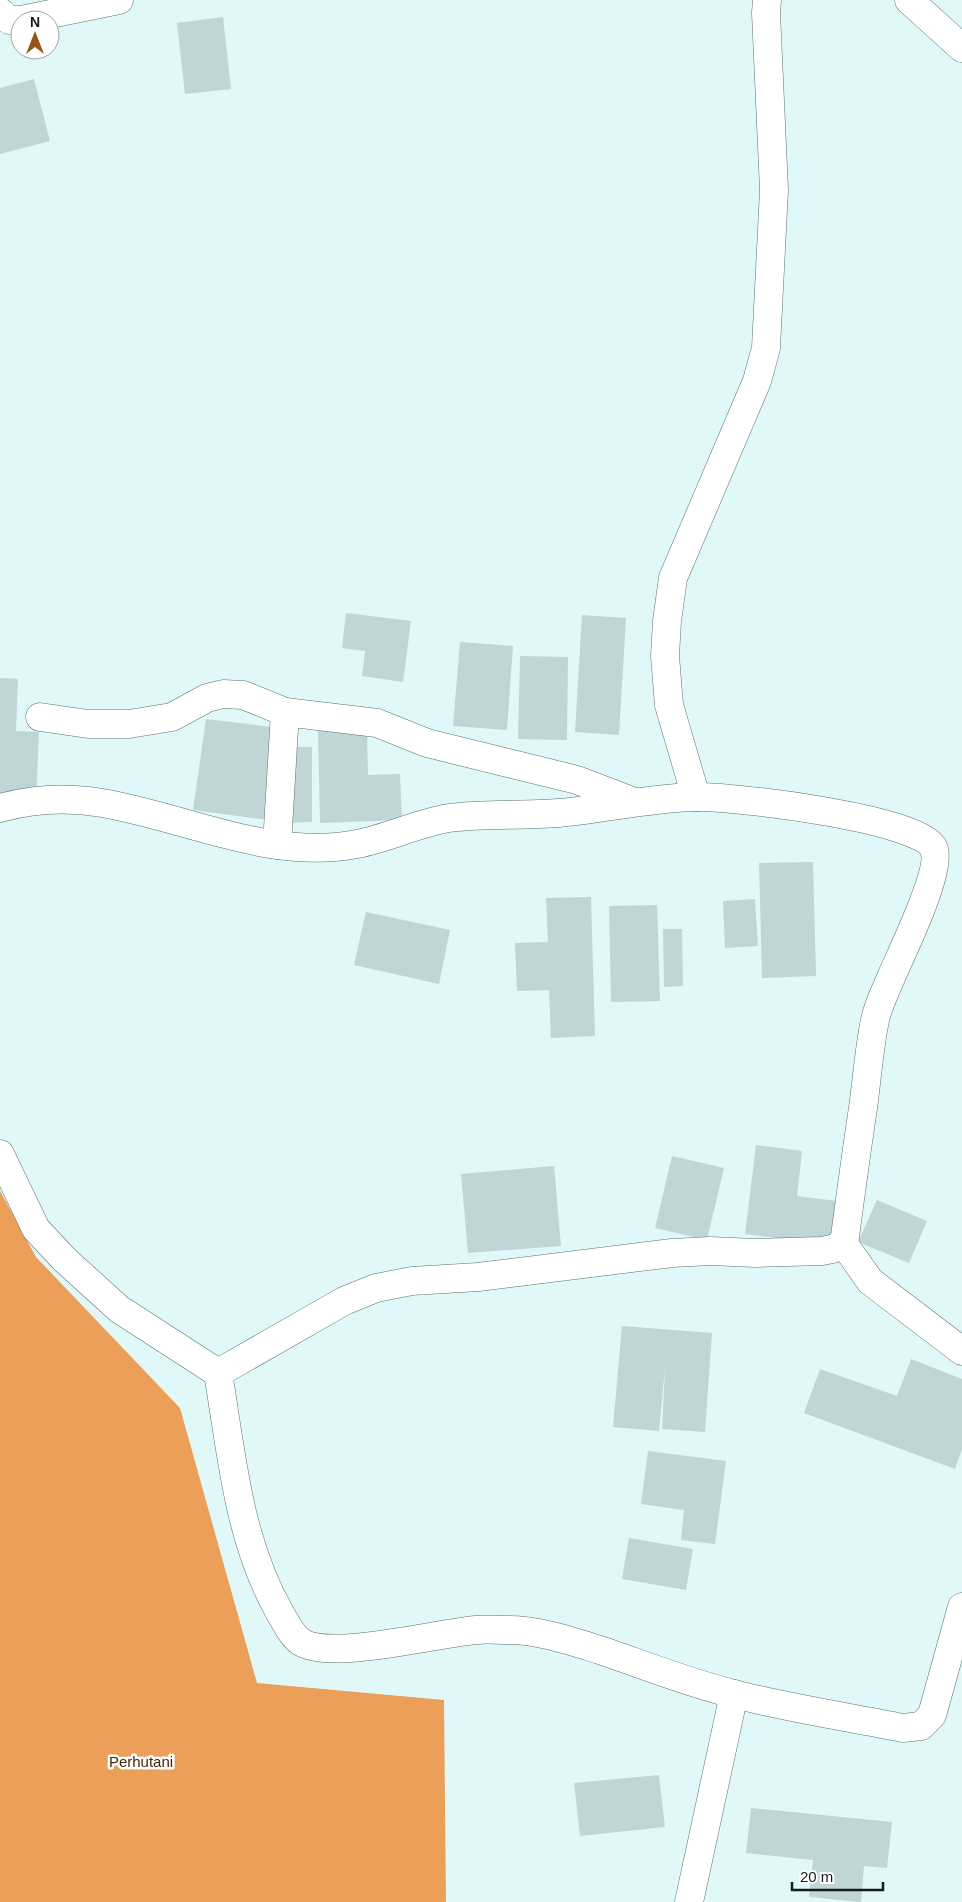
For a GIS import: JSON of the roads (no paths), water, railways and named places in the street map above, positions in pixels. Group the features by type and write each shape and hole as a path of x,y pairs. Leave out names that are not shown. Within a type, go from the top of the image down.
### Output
{"street":[{"path":"0,12 9,20 21,20 119,0"},
{"path":"696,797 669,705 665,656 667,621 674,578 757,381 766,348 774,190 767,0"},
{"path":"909,0 962,48"},
{"path":"40,717 88,724 129,724 172,717 207,698 223,694 244,694 285,712 377,723 427,743 577,780 637,803"},
{"path":"277,845 285,712"},
{"path":"0,808 32,801 60,799 101,803 277,845 333,848 360,844 444,819 474,815 557,813 696,797 786,805 883,824 923,837 932,845 936,856 934,870 875,1016 844,1244 870,1282 962,1351"},
{"path":"0,1154 36,1229 65,1260 119,1309 218,1374 241,1514 254,1558 272,1600 290,1630 300,1642 325,1648 354,1648 476,1630 510,1630 542,1634 581,1644 734,1694 903,1728 921,1726 932,1715 962,1608"},
{"path":"218,1374 344,1301 376,1288 412,1281 478,1277 672,1253 822,1251 844,1244"},
{"path":"689,1902 734,1694"}],"park label":[{"name":"Perhutani","path":"141,1762"}]}
